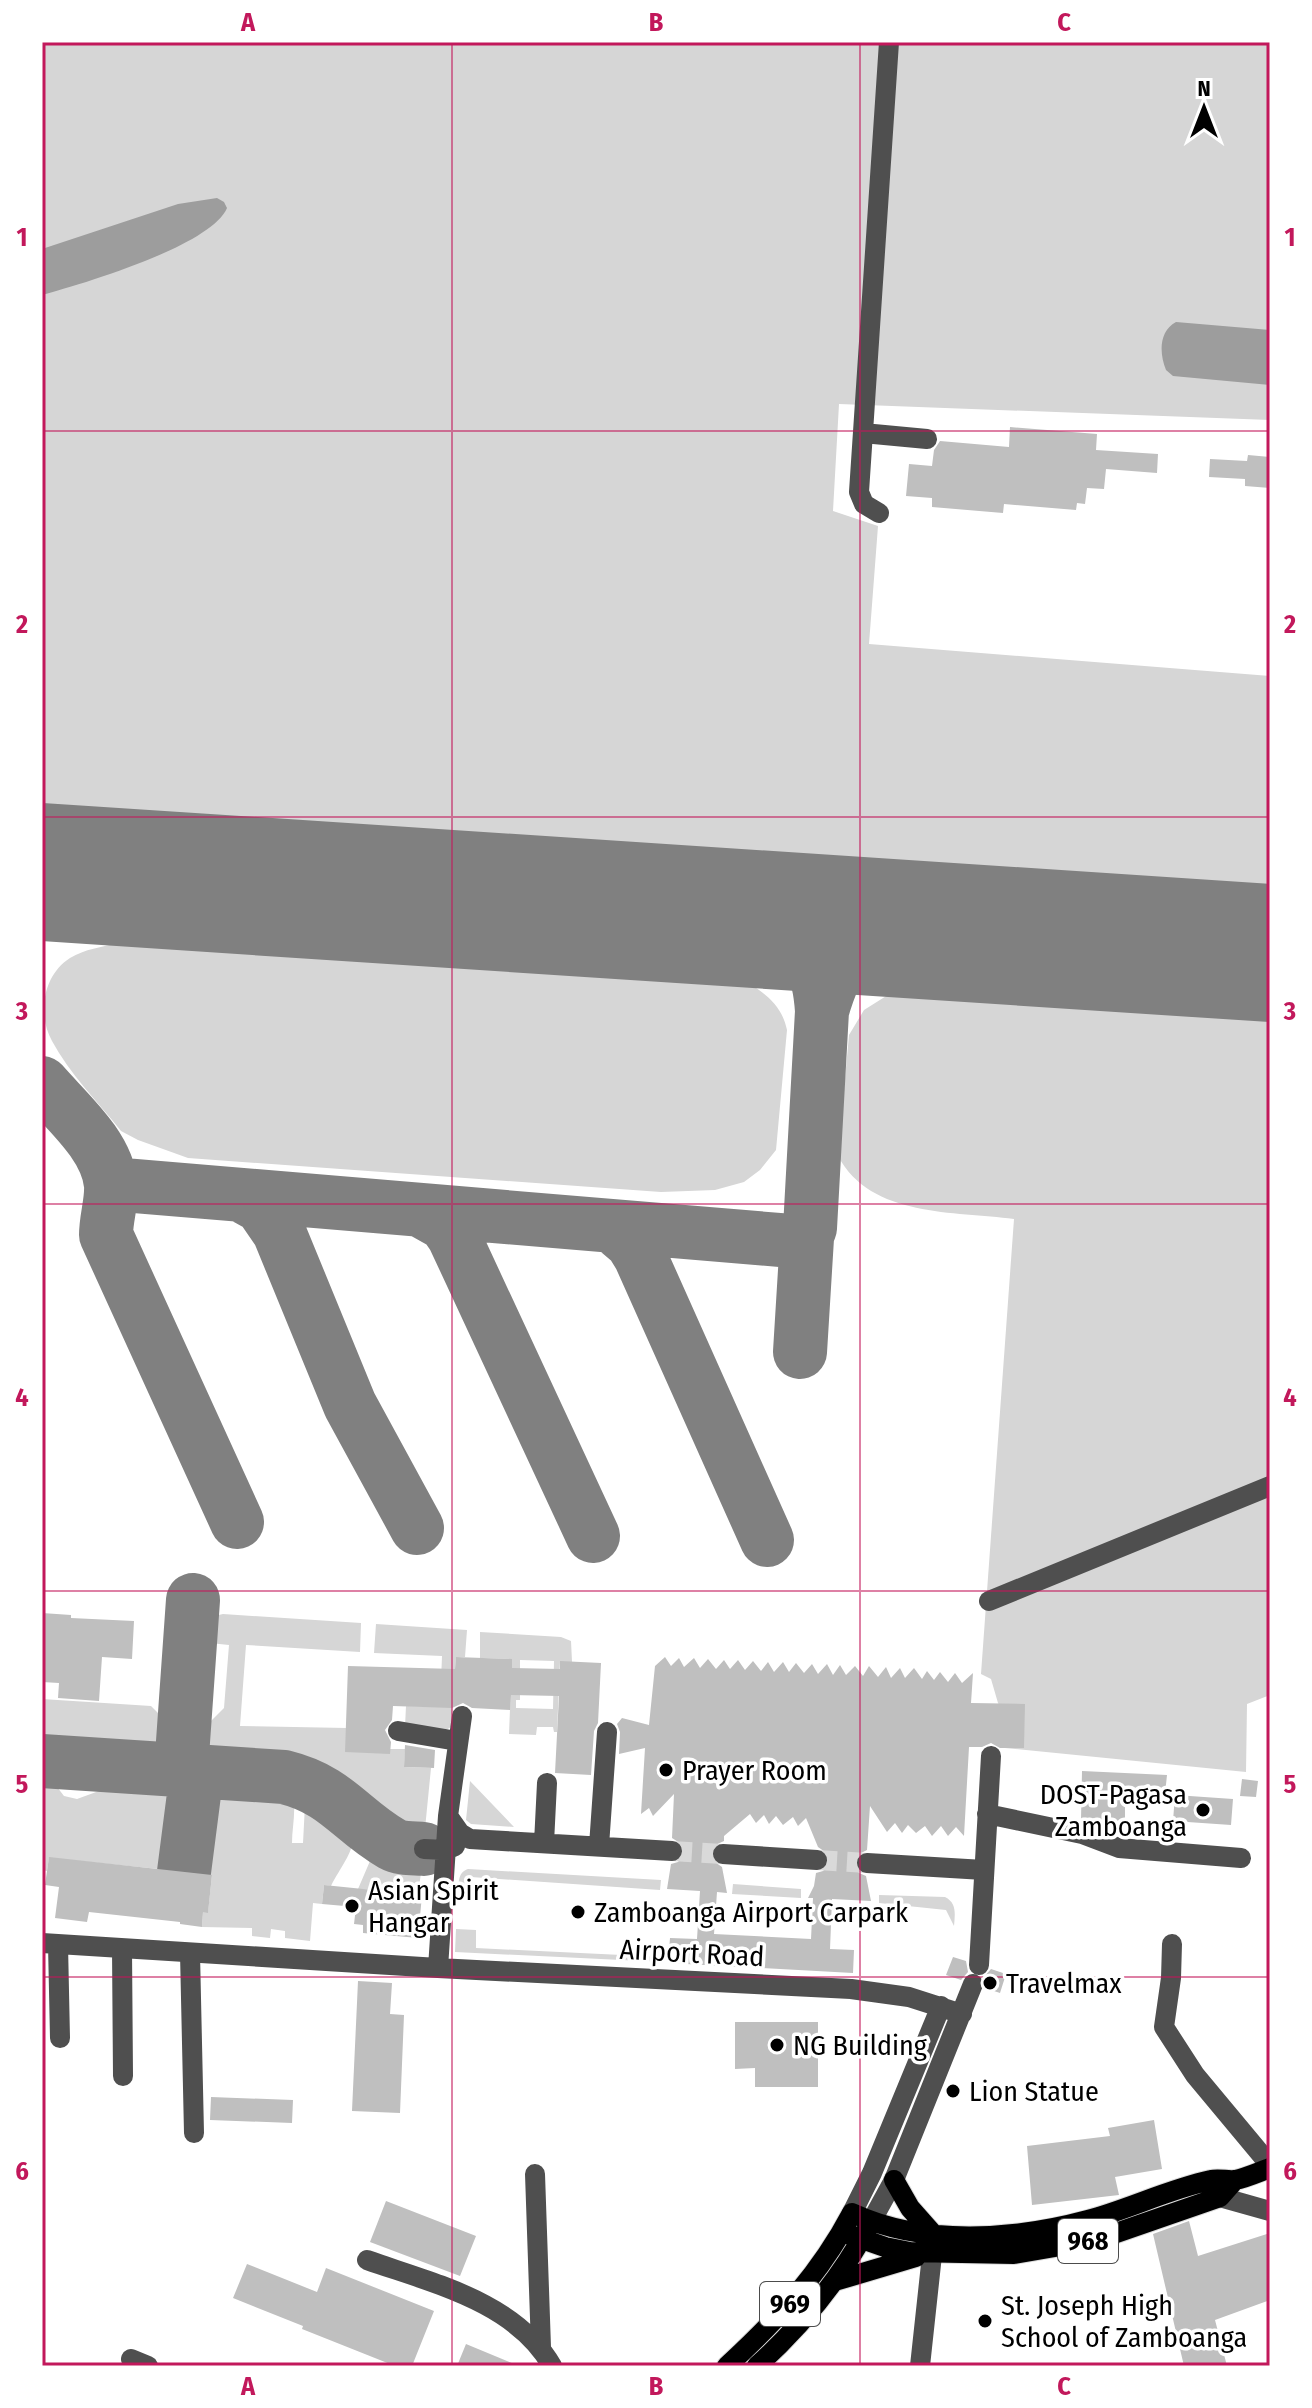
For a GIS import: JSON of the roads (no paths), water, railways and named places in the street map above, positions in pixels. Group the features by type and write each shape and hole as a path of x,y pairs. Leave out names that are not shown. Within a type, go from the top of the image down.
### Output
{"main road":[{"name":"968","path":"847,2223 866,2231 885,2247 930,2254 1014,2254 1096,2240 1270,2166"},
{"path":"894,2180 910,2208 933,2234"},
{"name":"968","path":"866,2231 889,2228 933,2234 996,2235 1053,2229 1216,2188"},
{"name":"969","path":"757,2366 784,2342 815,2291 847,2223"},
{"name":"969","path":"727,2366 769,2327 815,2291 835,2281 866,2231"},
{"path":"835,2281 930,2254"}],"street":[{"path":"879,513 864,504 859,492 889,42"},
{"path":"863,433 927,439"},
{"path":"989,1601 1270,1486"},
{"path":"438,1968 448,1816 462,1716"},
{"path":"398,1731 457,1741"},
{"path":"599,1846 607,1732"},
{"path":"962,2014 976,1975 991,1756"},
{"path":"544,1843 547,1783"},
{"path":"987,1814 1082,1834 1119,1848 1241,1858"},
{"path":"448,1816 455,1828 470,1839"},
{"path":"424,1849 446,1850 470,1839 672,1851"},
{"path":"723,1854 817,1860"},
{"path":"867,1863 984,1870"},
{"path":"50,1943 60,2038"},
{"name":"Airport Road","path":"50,1943 438,1968 851,1989 909,1997 962,2014"},
{"path":"1172,1944 1164,2027 1195,2075 1270,2166"},
{"path":"122,1949 123,2076"},
{"path":"190,1953 194,2133"},
{"name":"969","path":"847,2223 872,2173 941,2006"},
{"name":"969","path":"866,2231 894,2180 962,2014"},
{"path":"535,2174 541,2347"},
{"path":"1216,2188 1270,2211"},
{"path":"920,2366 930,2254"},
{"path":"367,2260 475,2299 530,2335 552,2366"}],"tunnel":[{"path":"672,1851 723,1854"},
{"path":"817,1860 867,1863"}],"place":[{"name":"Prayer Room","path":"666,1770"},
{"name":"DOST-Pagasa Zamboanga","path":"1203,1810"},
{"name":"Asian Spirit Hangar","path":"352,1906"},
{"name":"Zamboanga Airport Carpark","path":"578,1912"},
{"name":"Travelmax","path":"990,1983"},
{"name":"NG Building","path":"777,2045"},
{"name":"Lion Statue","path":"953,2091"},
{"name":"St. Joseph High School of Zamboanga","path":"985,2321"}]}
